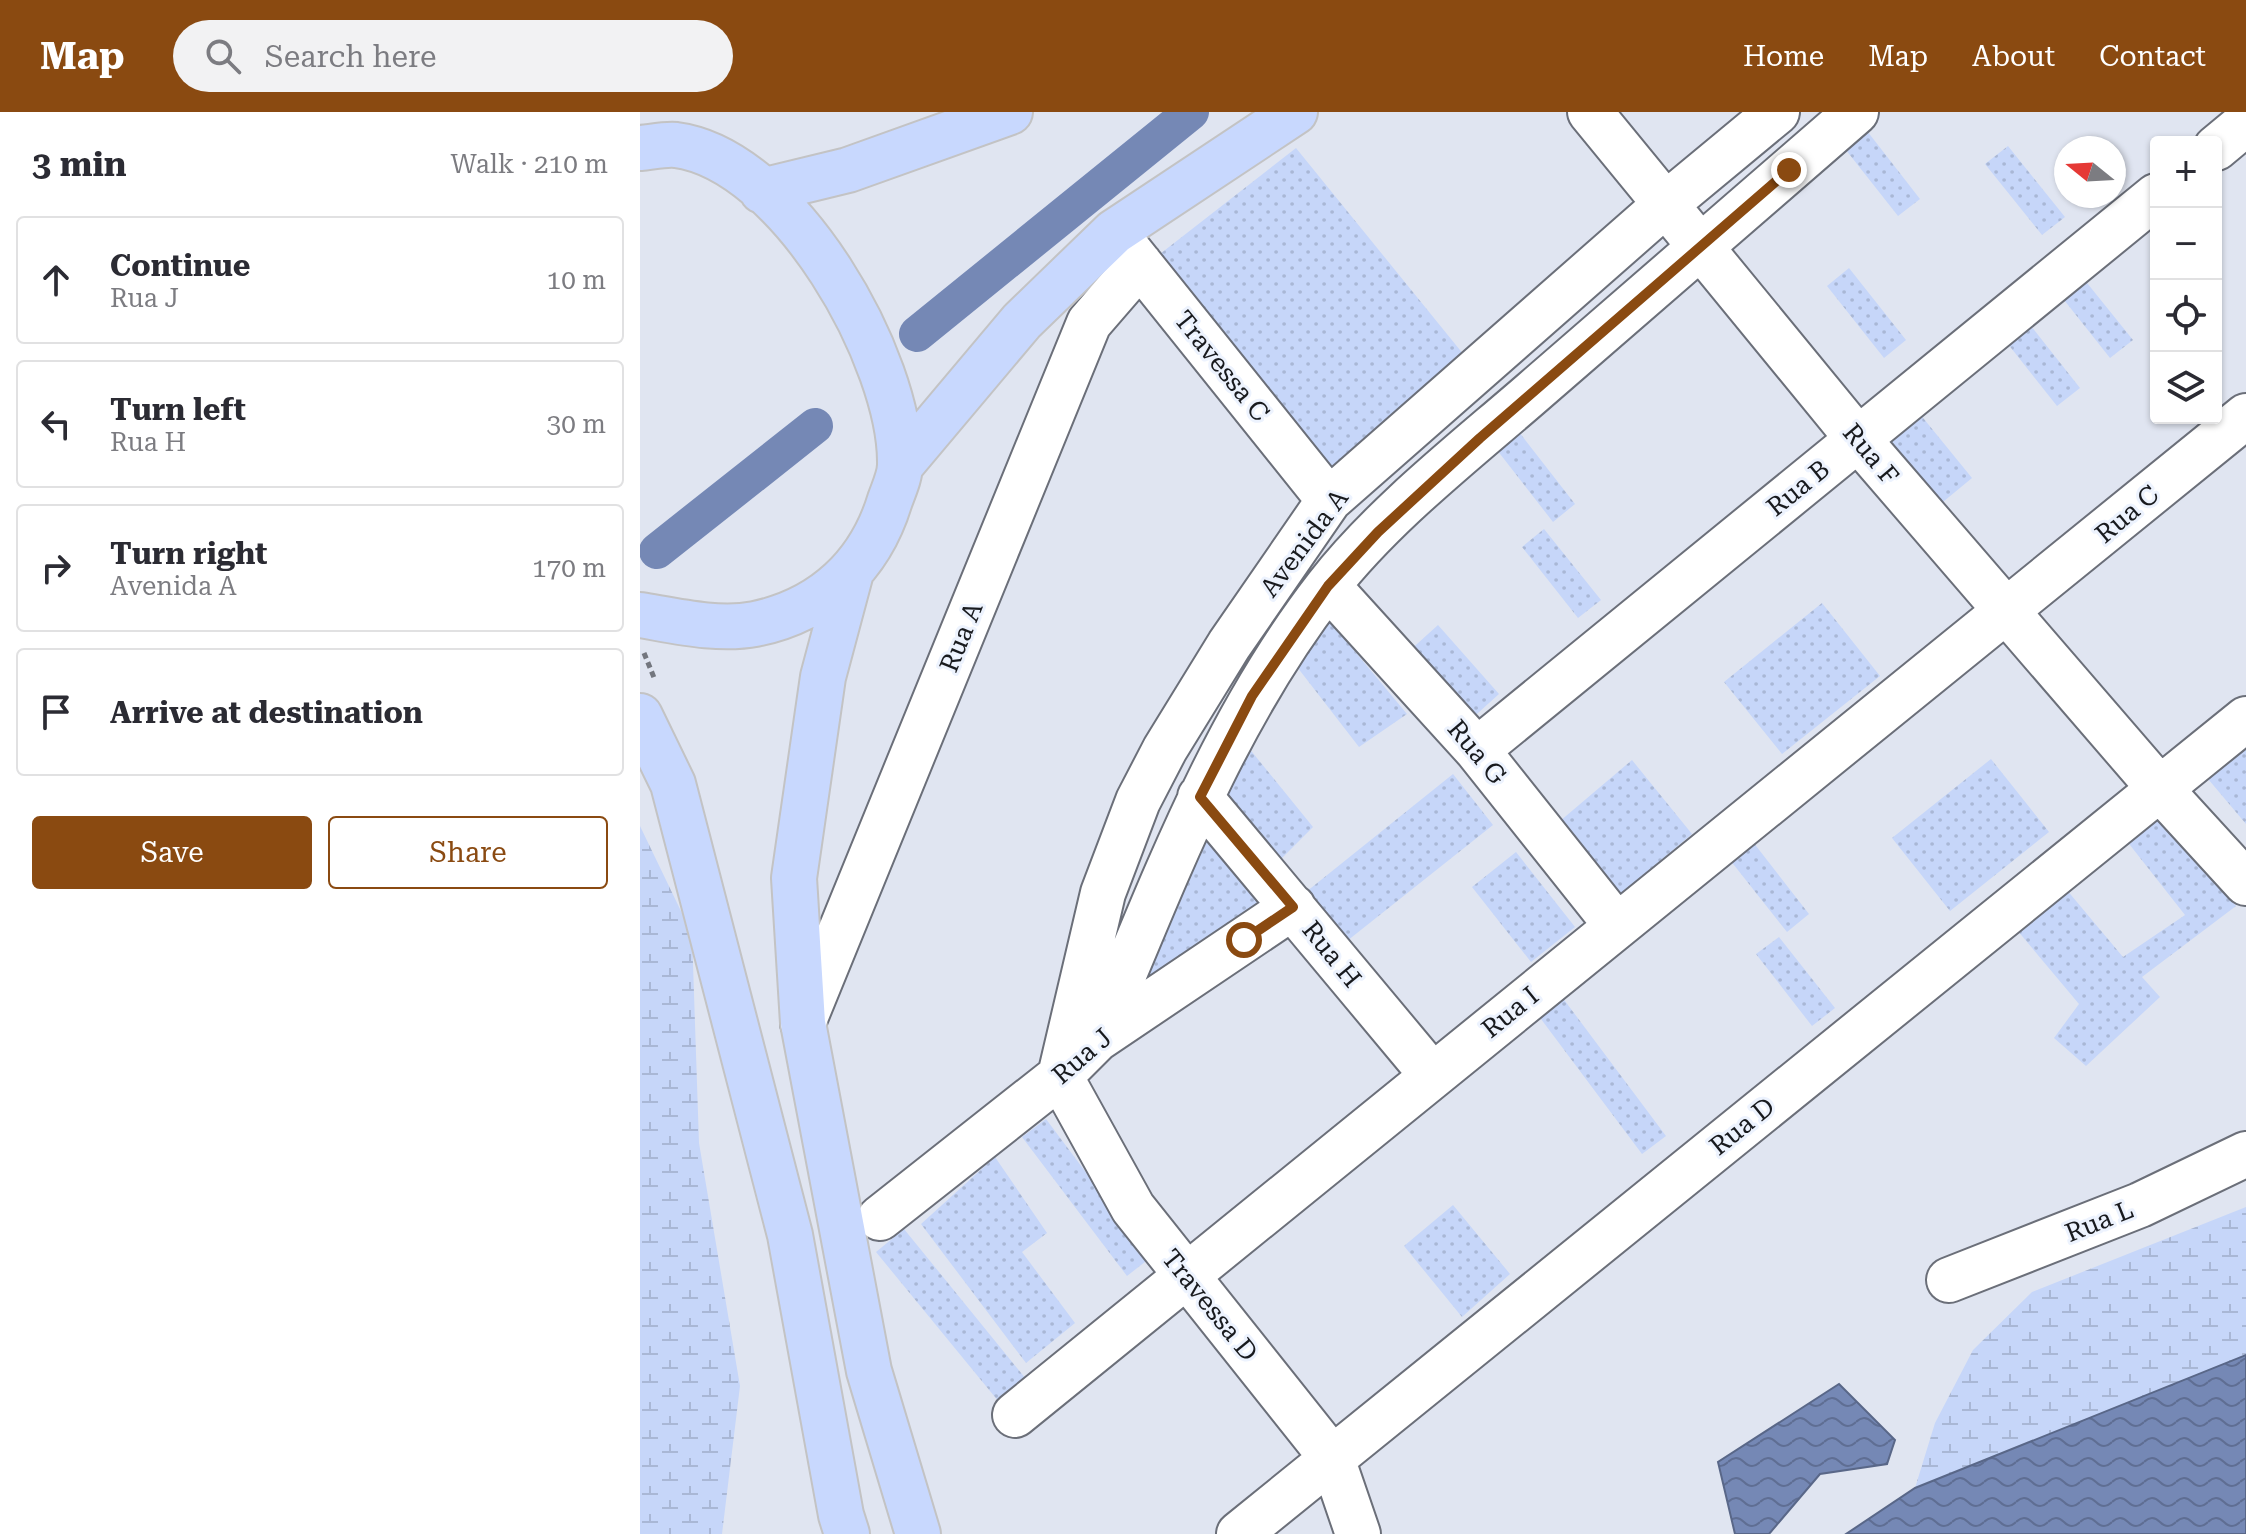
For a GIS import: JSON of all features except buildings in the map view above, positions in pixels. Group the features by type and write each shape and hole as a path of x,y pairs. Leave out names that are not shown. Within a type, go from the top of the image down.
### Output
{"main road":[{"path":"762,191 848,170 1010,112"},
{"name":"Rua A","path":"900,466 1022,321 1127,248 1295,112"},
{"path":"652,144 737,170 762,191 817,247 859,315 888,384 900,466 884,520 850,576 823,677 794,878 803,1023 869,1371 918,1534"},
{"path":"640,615 698,624 753,624 806,608 850,576"},
{"path":"640,716 673,784 790,1235 838,1500 847,1534"}],"street":[{"name":"Rua F","path":"1590,112 1858,439 2160,789 2246,883"},
{"name":"Avenida A","path":"1060,1076 1103,893 1138,801 1165,749 1229,645 1329,500 1666,204 1777,112"},
{"name":"Avenida A","path":"1097,1039 1200,797 1252,696 1328,586 1378,532 1480,438 1856,112"},
{"path":"2222,143 2246,123"},
{"name":"Rua B","path":"1477,750 2150,201"},
{"name":"Travessa C","path":"1127,248 1329,500"},
{"name":"Rua A","path":"803,1023 1089,323 1127,248"},
{"name":"Rua C","path":"2008,613 2246,416"},
{"name":"Rua G","path":"1328,586 1477,750 1617,926"},
{"name":"Rua I","path":"1015,1415 1189,1278 1432,1075 2008,613"},
{"name":"Rua D","path":"1239,1534 2246,719"},
{"name":"Rua H","path":"1200,797 1432,1075"},
{"name":"Rua J","path":"880,1218 1060,1076 1097,1039 1293,907"},
{"name":"Travessa D","path":"1060,1076 1133,1208 1332,1458 1358,1534"},
{"name":"Rua L","path":"1949,1280 2140,1205 2246,1154"}],"green space":[{"path":"1864,127 1920,199 1898,216 1842,145"},
{"path":"2008,146 2054,203 2054,208 2065,217 2042,235 1985,164"},
{"path":"1296,148 1464,355 1327,478 1151,261"},
{"path":"1849,268 1906,340 1884,358 1827,286"},
{"path":"2075,268 2133,340 2110,358 2053,286"},
{"path":"2023,316 2080,388 2057,406 2000,334"},
{"path":"1915,408 1972,478 1932,511 1874,440"},
{"path":"1519,432 1575,504 1553,522 1497,450"},
{"path":"1544,529 1601,600 1578,618 1522,547"},
{"path":"1822,603 1880,676 1782,754 1724,682"},
{"path":"1327,618 1407,714 1359,747 1294,663"},
{"path":"1438,625 1499,694 1468,722 1407,653"},
{"path":"2246,738 2246,824 2203,773"},
{"path":"1248,747 1313,827 1276,864 1214,792"},
{"path":"1991,759 2049,832 1950,911 1892,838"},
{"path":"1632,760 1692,834 1611,902 1553,827"},
{"path":"1453,774 1493,825 1347,941 1306,892"},
{"path":"2162,814 2236,906 2142,977 2160,997 2086,1066 2054,1038 2079,1004 2017,930 2066,889 2123,957 2185,915 2126,840"},
{"path":"640,826 692,934 699,1143 740,1386 722,1534 640,1534"},
{"path":"1203,831 1260,901 1137,995"},
{"path":"1753,842 1809,914 1787,932 1730,860"},
{"path":"1516,852 1575,927 1531,962 1472,887"},
{"path":"1779,937 1835,1008 1812,1026 1756,954"},
{"path":"1562,997 1666,1136 1642,1154 1538,1015"},
{"path":"1046,1119 1150,1258 1127,1276 1022,1137"},
{"path":"995,1157 1047,1233 1022,1252 1075,1323 1026,1363 921,1224"},
{"path":"1453,1205 1510,1274 1462,1317 1404,1246"},
{"path":"2246,1207 2246,1355 1915,1488 1935,1423 1973,1350 2032,1292"},
{"path":"904,1229 1026,1379 999,1402 876,1252"}],"water":[{"path":"2246,1355 2246,1534 1846,1534 1915,1488"},
{"path":"1839,1384 1895,1440 1887,1464 1820,1474 1769,1534 1735,1534 1718,1462"}],"waterway":[{"path":"917,334 1191,112"},
{"path":"657,551 815,426"}],"route":[{"path":"1244,940 1293,907 1200,797 1252,696 1328,586 1378,532 1480,438 1789,170"}]}
